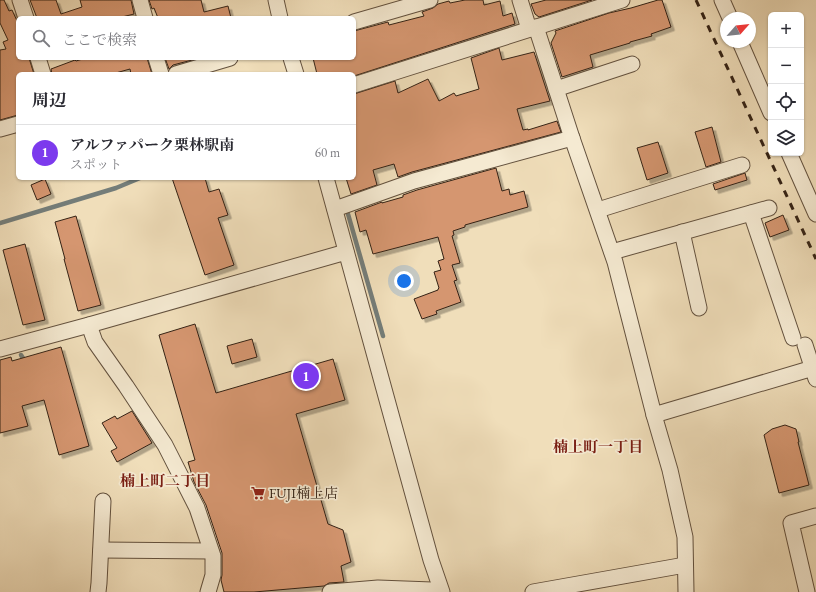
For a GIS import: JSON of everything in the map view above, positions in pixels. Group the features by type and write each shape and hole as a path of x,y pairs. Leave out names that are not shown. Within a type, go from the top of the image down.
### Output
{"street":[{"path":"20,0 25,16"},
{"path":"140,0 144,16"},
{"path":"276,0 280,16"},
{"path":"356,21 430,0"},
{"path":"520,0 556,89 612,252 654,415 670,470 685,538 686,592"},
{"path":"356,84 622,0"},
{"path":"722,0 727,12"},
{"path":"743,48 768,106"},
{"path":"39,60 43,72"},
{"path":"156,60 160,72"},
{"path":"183,72 223,60"},
{"path":"292,60 295,72"},
{"path":"556,89 632,64"},
{"path":"0,129 16,125"},
{"path":"335,209 414,181 572,138"},
{"path":"790,156 816,214"},
{"path":"598,210 742,165"},
{"path":"327,180 431,560 442,592"},
{"path":"612,252 769,208"},
{"path":"654,415 814,374 799,341 751,213"},
{"path":"682,232 699,308"},
{"path":"0,349 346,252"},
{"path":"89,325 95,342 165,445 198,508 212,556 213,575 208,592"},
{"path":"98,592 103,501"},
{"path":"807,592 792,522 816,516"},
{"path":"101,550 211,551"},
{"path":"533,592 601,586 685,565"},
{"path":"330,592 378,588 432,590 438,592"}],"building":[{"path":"0,0 4,0 9,11 12,10 16,19 16,60 30,60 33,72 16,72 16,116 0,120 0,50 6,49 3,42 8,40 0,23"},
{"path":"30,0 56,0 61,14 82,7 80,0 131,0 134,14 126,16 36,16"},
{"path":"149,0 201,0 204,12 228,6 230,16 157,16 154,8 152,9"},
{"path":"465,0 483,0 484,5 500,1 503,16 512,13 515,24 356,75 356,72 316,72 314,60 356,60 356,30 388,22 389,25 424,16 422,12 433,8 438,4 449,1 450,3"},
{"path":"546,0 592,0 539,17 535,14 531,4"},
{"path":"662,0 671,27 651,34 652,36 590,55 593,67 562,77 551,43 556,33 555,31 609,13"},
{"path":"499,48 502,60 534,52 550,101 517,109 523,130 528,130 557,121 561,132 398,177 394,164 373,170 377,185 351,194 347,180 356,180 356,93 395,81 398,93 428,79 439,101 454,93 456,96 479,89 471,58"},
{"path":"75,60 148,60 151,72 131,72 130,69 119,72 52,72 51,69"},
{"path":"166,60 192,60 173,65 169,69"},
{"path":"712,127 721,162 706,167 695,132"},
{"path":"658,142 668,173 647,180 637,148"},
{"path":"496,168 502,191 509,189 510,195 524,191 528,207 465,225 465,227 453,231 454,235 452,236 460,263 452,265 457,280 454,281 461,302 436,311 437,314 422,319 414,299 438,290 439,288 434,272 441,270 438,261 444,259 438,237 373,254 366,230 360,232 355,212 382,202 403,197 403,195 417,190"},
{"path":"745,173 747,180 715,190 713,184"},
{"path":"45,180 51,194 37,200 31,185"},
{"path":"173,180 206,180 209,192 219,189 228,215 218,218 234,265 205,275"},
{"path":"783,215 789,230 770,237 765,223"},
{"path":"76,216 101,305 78,311 55,222"},
{"path":"25,244 45,320 23,325 3,250"},
{"name":"FUJI楠上店","path":"195,324 216,393 333,359 345,400 296,414 328,524 343,530 351,562 341,566 344,582 329,583 324,586 254,592 224,592 221,580 222,553 206,505 194,482 188,462 195,460 159,335"},
{"path":"252,339 257,357 232,364 227,346"},
{"path":"61,347 89,446 59,455 44,400 22,406 28,426 0,433 0,360 11,357 12,361"},
{"path":"132,411 152,443 117,462 111,451 117,448 102,423 115,416 117,419"},
{"path":"785,425 796,429 809,485 779,493 764,435 772,429"}],"waterway":[{"path":"0,223 116,188 135,180"},
{"path":"348,214 383,336"},
{"path":"21,355 26,363"}],"railway":[{"path":"696,0 816,259"}],"place":[{"name":"アルファパーク栗林駅南","path":"306,376"},
{"name":"FUJI楠上店","path":"258,493"}],"district":[{"name":"楠上町一丁目","path":"598,447"},
{"name":"楠上町二丁目","path":"165,481"}]}
